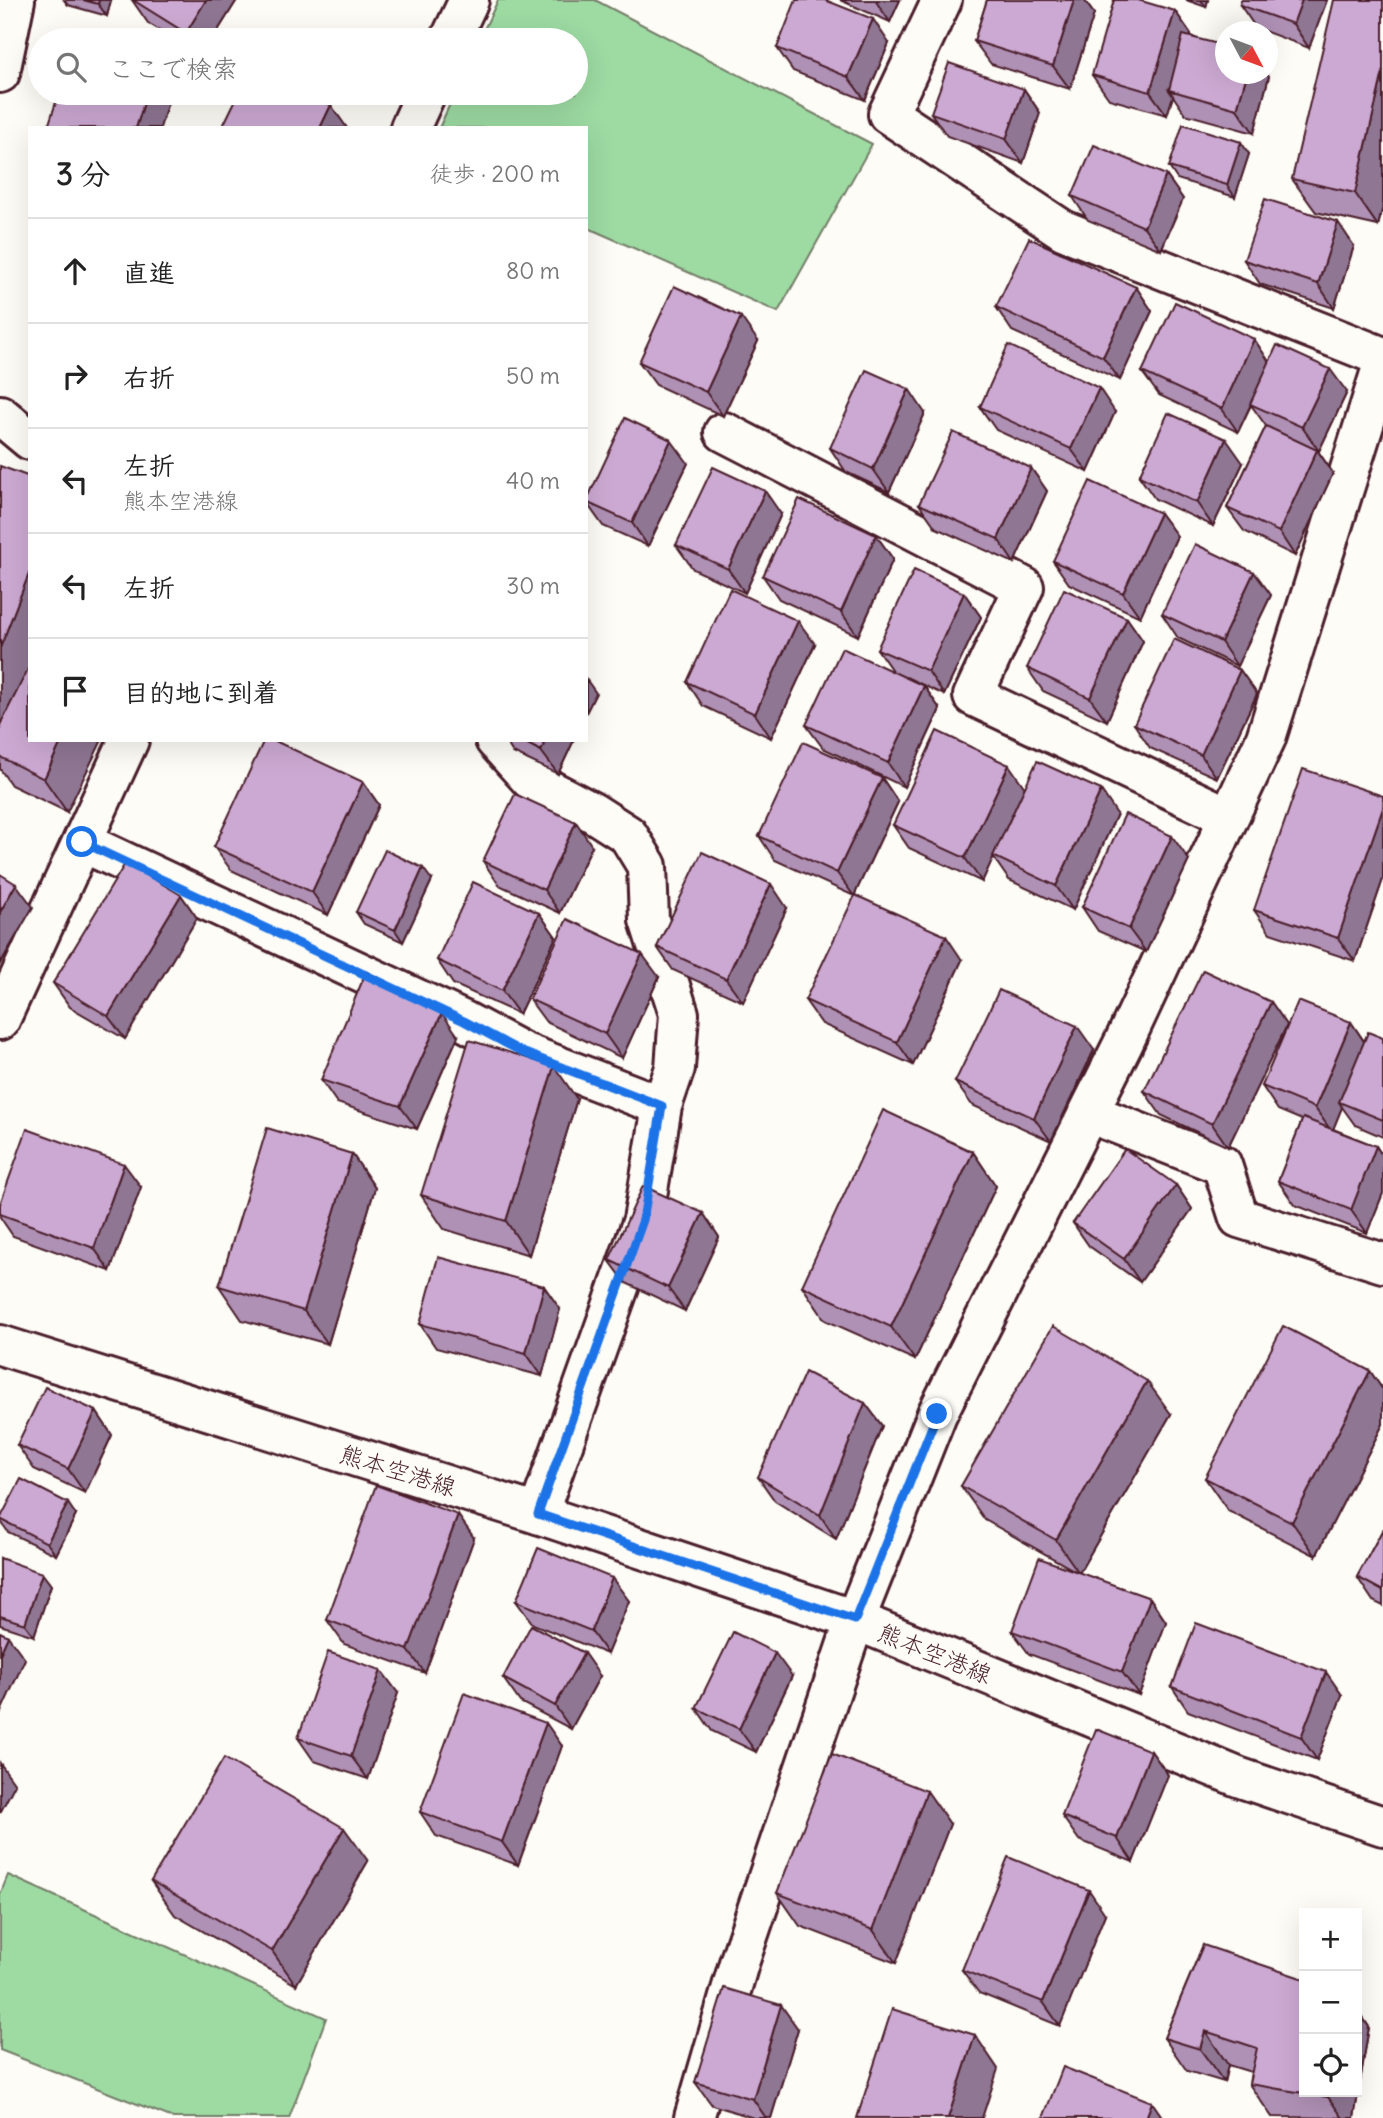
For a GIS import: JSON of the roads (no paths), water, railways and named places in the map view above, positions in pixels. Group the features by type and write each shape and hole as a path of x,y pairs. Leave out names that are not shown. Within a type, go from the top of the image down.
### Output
{"street":[{"path":"0,73 15,0"},
{"path":"455,28 468,0"},
{"path":"942,0 888,114 1063,230 1383,357"},
{"path":"411,126 421,105"},
{"path":"694,2118 739,1963 855,1620 937,1414 1089,1113 1266,738 1369,460 1383,364"},
{"path":"0,415 28,438"},
{"path":"724,432 1024,587 973,696 1229,817"},
{"path":"0,1020 128,742"},
{"path":"497,742 531,780 593,812 628,835 647,866 649,920 679,1014 674,1068 662,1106 643,1220 538,1514"},
{"path":"82,842 464,1021 522,1052 662,1106"},
{"path":"1089,1113 1222,1165 1239,1218 1383,1263"},
{"name":"熊本空港線","path":"0,1345 538,1514 855,1620 1238,1777 1383,1826"}]}
